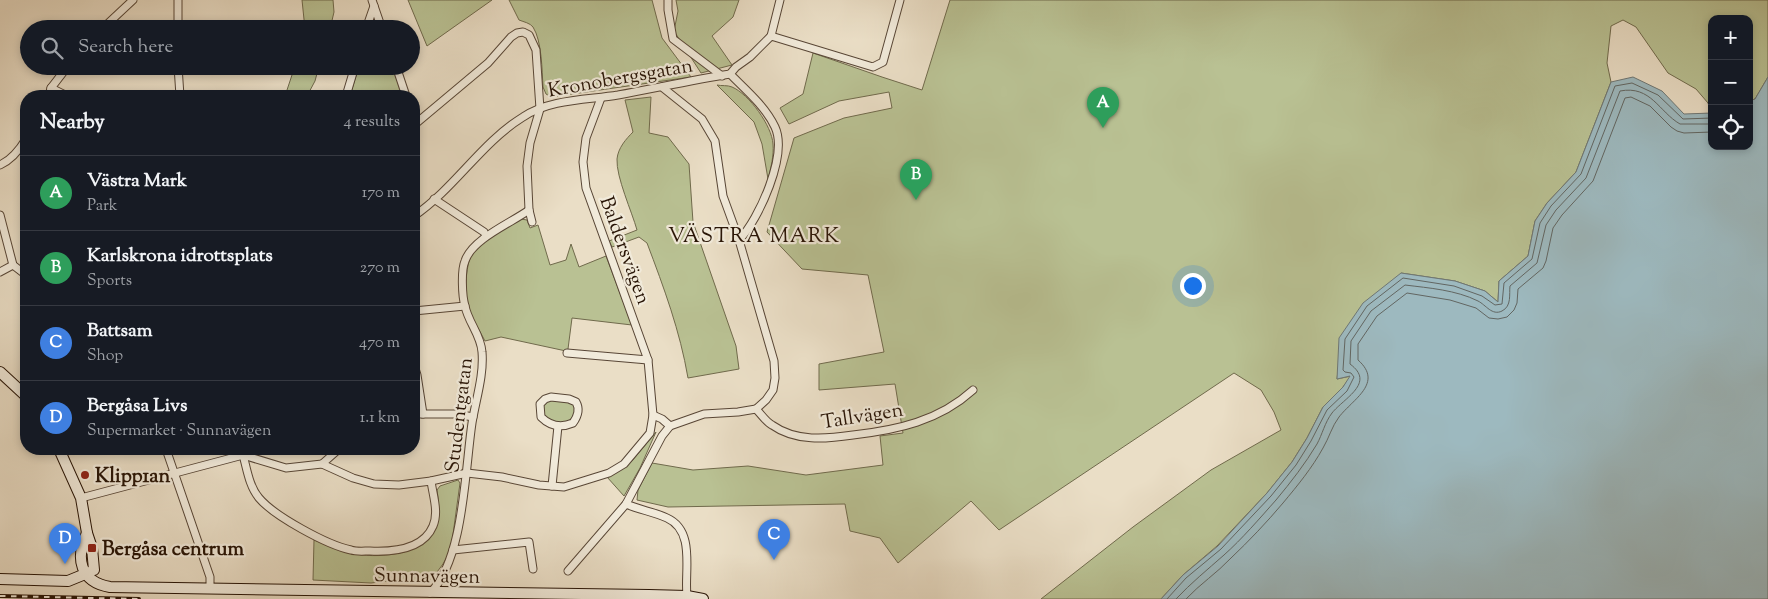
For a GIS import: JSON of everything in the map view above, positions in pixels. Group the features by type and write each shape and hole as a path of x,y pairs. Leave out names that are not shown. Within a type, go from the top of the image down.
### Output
{"main road":[{"path":"0,372 20,390"},
{"path":"63,455 81,498 87,533 81,545 83,569 89,574"},
{"path":"0,579 68,580 89,574"},
{"name":"Sunnavägen","path":"89,574 97,583 110,587 132,589 151,587 687,596 702,599"}],"street":[{"path":"112,20 133,0"},
{"path":"178,0 178,20"},
{"path":"668,0 673,39 722,76"},
{"path":"739,240 767,194 774,171 778,147 776,129 770,118 730,74 736,66 750,56 771,36 780,0"},
{"path":"771,36 873,67 884,62 900,0"},
{"path":"368,20 373,3"},
{"path":"373,3 379,20"},
{"path":"420,117 488,63 517,33 523,32 529,35 536,50 540,109 530,143 527,166 529,210 532,222"},
{"name":"Kronobergsgatan","path":"420,211 434,200 488,145 523,116 561,103 601,98 730,74"},
{"path":"55,90 51,88 61,75"},
{"path":"179,75 180,90"},
{"path":"348,90 352,75"},
{"path":"399,75 404,90"},
{"path":"568,571 626,504 662,436 670,426 704,414 756,409 773,390 774,360 739,240 723,196 715,141 702,119 662,87"},
{"name":"Baldersvägen","path":"601,98 586,138 583,162 586,188 648,360 653,415"},
{"path":"0,165 20,149"},
{"path":"434,200 486,236"},
{"name":"Studentgatan","path":"429,593 445,574 453,550 467,473 473,417 481,377 482,350 480,341 465,306 463,272 465,260 470,251 486,236 529,210"},
{"path":"0,214 13,265 20,270"},
{"path":"0,272 13,265"},
{"path":"420,310 465,306"},
{"path":"567,353 648,360"},
{"name":"Tallvägen","path":"756,409 772,425 795,435 815,439 833,438 889,430 920,421 960,401 973,390"},
{"path":"420,394 423,414 456,414 473,417"},
{"path":"551,397 570,398 576,402 578,413 573,423 558,426 546,422 541,417 540,404 545,399 551,397"},
{"path":"81,498 243,455 286,468 322,464 353,478 374,484 399,486 467,473 502,477 539,485 564,487 610,473 624,464 650,433 653,415 662,419 670,426"},
{"path":"552,486 558,426"},
{"path":"168,455 210,577 210,588"},
{"path":"243,455 253,488 259,499 275,512 315,537 352,551 399,550 415,545 426,537 433,526 436,511 431,481"},
{"path":"322,464 332,455"},
{"path":"626,504 641,511 666,517 680,529 684,538 687,558 687,596"},
{"path":"453,550 529,542 533,569"}],"green space":[{"path":"302,0 333,0 334,12 332,20 304,20"},
{"path":"408,0 492,0 427,46 420,29 420,20 416,20"},
{"path":"509,0 652,0 662,38 691,77 551,97 546,94 543,87 541,56 536,33 532,26 519,20"},
{"path":"676,0 739,0 733,17 712,36 732,65 701,73 674,31 678,11"},
{"path":"950,0 1768,0 1768,77 1753,100 1753,15 1708,15 1708,103 1696,89 1668,73 1636,27 1623,20 1611,26 1607,63 1611,82 1576,172 1547,203 1535,221 1528,256 1499,281 1498,302 1485,291 1455,281 1401,273 1339,361 1337,379 1351,376 1323,407 1292,462 1267,493 1217,546 1183,575 1161,599 1041,599 1133,527 1211,470 1281,430 1274,412 1261,390 1234,373 999,530 971,501 898,563 880,538 850,531 845,504 668,507 637,500 638,490 652,463 693,470 748,466 806,475 883,465 880,436 903,433 895,384 819,390 819,364 884,352 868,275 802,269 767,232 794,138 844,118 892,108 889,92 839,101 789,124 780,108 803,94 813,53 922,90"},
{"path":"292,75 317,75 310,90 287,90"},
{"path":"356,75 395,75 401,90 352,90"},
{"path":"717,85 730,86 739,91 752,103 769,128 773,144 773,157 768,179 762,144 754,122"},
{"path":"651,97 649,133 668,137 689,164 693,222 736,346 739,369 688,378 676,326 647,243 639,237 612,247 609,241 637,230 617,166 619,151 633,132 625,100"},
{"path":"521,219 527,220 530,228 538,225 550,265 566,260 571,244 579,267 606,256 632,325 572,318 568,349 566,351 501,337 485,341 468,310 466,278 469,261 480,244"},
{"path":"551,400 572,402 575,410 572,417 566,422 561,423 545,419 542,408 544,403"},
{"path":"656,432 640,468 624,496 607,477 632,461"},
{"path":"458,480 460,483 451,549 431,580 426,582 387,581 371,583 313,580 314,540 341,551 373,556 398,553 421,545 435,529 438,519 437,490 440,486"}],"water":[{"path":"1633,77 1662,91 1684,114 1708,113 1708,150 1753,150 1753,100 1768,77 1768,599 1161,599 1183,575 1218,546 1267,493 1292,462 1323,407 1343,387 1350,376 1337,379 1339,338 1363,303 1401,273 1455,281 1485,291 1498,302 1499,281 1528,256 1535,221 1547,203 1576,172 1611,82"}],"railway":[{"path":"0,596 139,599"}],"place":[{"name":"Västra Mark","path":"1103,128"},
{"name":"Karlskrona idrottsplats","path":"916,200"},
{"name":"Klipp1an","path":"85,475"},
{"name":"Bergåsa centrum","path":"92,548"},
{"name":"Battsam","path":"774,560"},
{"name":"Bergåsa Livs","path":"65,564"}],"district":[{"name":"VÄSTRA MARK","path":"754,235"}]}
